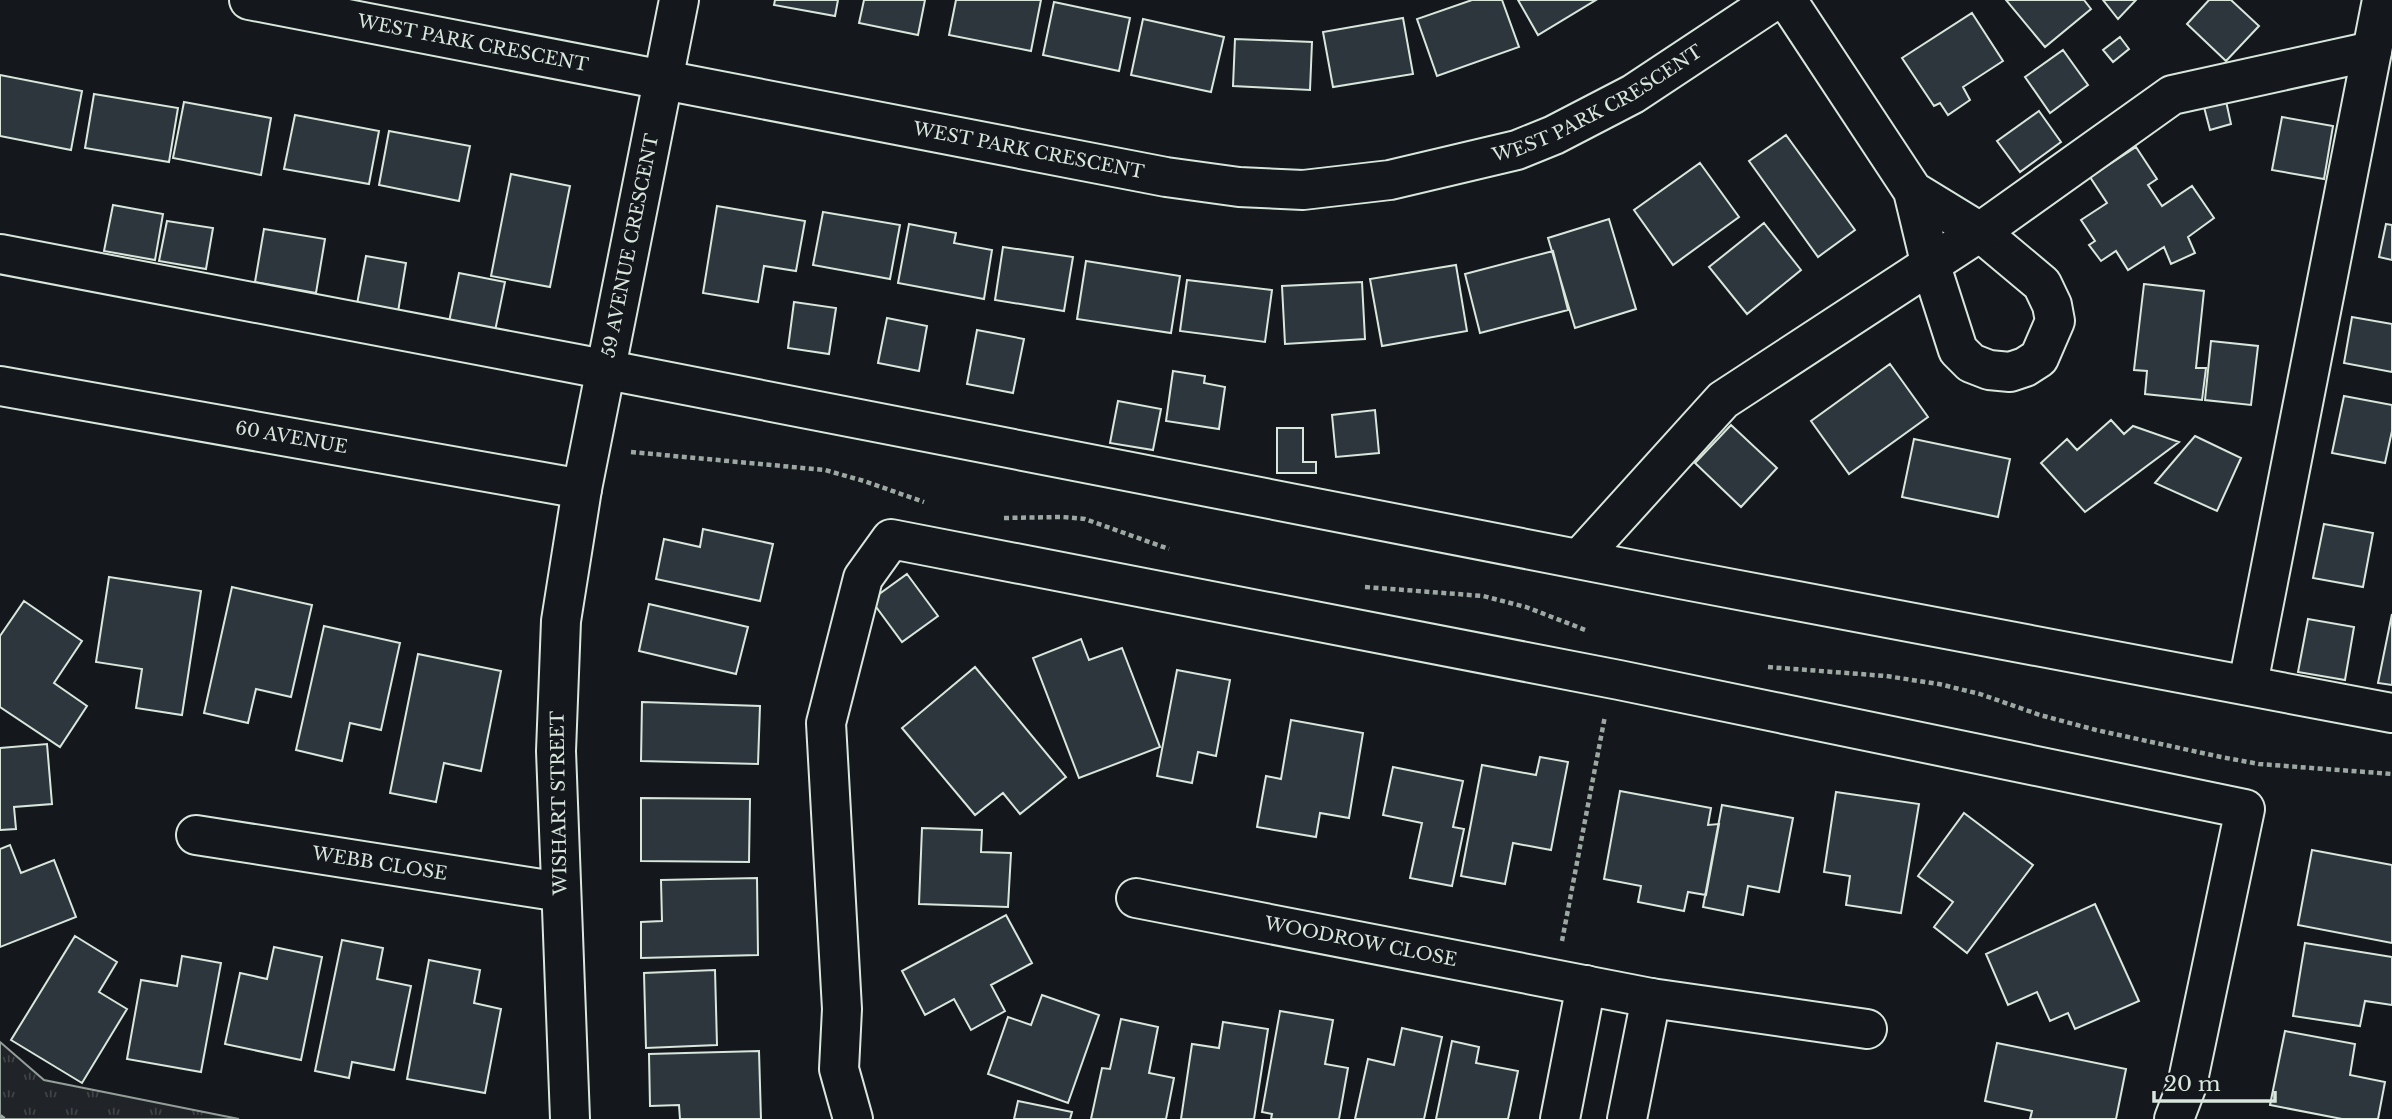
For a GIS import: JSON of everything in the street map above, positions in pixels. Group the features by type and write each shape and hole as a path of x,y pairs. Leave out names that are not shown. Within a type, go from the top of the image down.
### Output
{"street":[{"name":"WEST PARK CRESCENT","path":"249,0 1166,177 1239,187 1303,190 1390,180 1517,150 1566,129 1633,94 1774,0"},
{"name":"59 AVENUE CRESCENT","path":"582,489 679,0"},
{"path":"1787,0 1913,191 1931,266 1958,350 1971,363 1989,370 2010,372 2039,358 2055,321 2052,305 2042,284 1980,232 1913,191"},
{"path":"2248,684 2382,0"},
{"path":"1580,558 1723,400 1931,266 2172,95 2372,51"},
{"path":"0,254 2392,713"},
{"name":"60 AVENUE","path":"0,386 582,489"},
{"name":"WISHART STREET","path":"570,1119 556,751 557,677 561,621 582,489"},
{"path":"853,1119 839,1069 842,1009 826,723 863,578 891,539 1613,679 2245,809 2187,1085 2174,1119"},
{"name":"WEBB CLOSE","path":"197,835 561,892"},
{"name":"WOODROW CLOSE","path":"1136,898 1651,998 1867,1029"},
{"path":"1560,1119 1586,985"},
{"path":"1627,1119 1651,998"}],"path":[{"path":"627,452 825,470 933,505"},
{"path":"1000,517 1084,519 1170,550"},
{"path":"1363,587 1483,596 1526,607 1599,635"},
{"path":"1766,667 1886,676 1939,684 2096,730 2259,764 2392,774"},
{"path":"1561,943 1613,679"}],"green space":[{"path":"0,1042 44,1080 239,1119 0,1119"}],"building":[{"path":"775,0 838,0 835,16 774,5"},
{"path":"864,0 925,0 918,35 859,23"},
{"path":"956,0 1041,0 1031,51 949,35"},
{"path":"1472,0 1502,0 1519,47 1437,76 1417,19"},
{"path":"1518,0 1596,0 1538,35"},
{"path":"2006,0 2084,0 2091,9 2045,47"},
{"path":"2103,0 2136,0 2118,19"},
{"path":"2209,0 2231,0 2259,26 2226,61 2187,24"},
{"path":"1054,2 1130,18 1119,71 1043,55"},
{"path":"1972,13 2003,61 1963,87 1970,100 1948,115 1940,103 1934,106 1902,58"},
{"path":"1403,18 1413,74 1333,87 1323,32"},
{"path":"1143,19 1224,37 1211,92 1131,75"},
{"path":"2120,37 2129,49 2113,62 2103,50"},
{"path":"1235,39 1312,42 1310,90 1233,86"},
{"path":"2063,50 2088,85 2050,113 2025,77"},
{"path":"0,75 82,91 71,150 0,136"},
{"path":"94,94 178,108 169,162 85,148"},
{"path":"2226,101 2231,124 2210,130 2204,107"},
{"path":"184,102 271,118 261,175 173,158"},
{"path":"2039,111 2061,142 2020,172 1997,141"},
{"path":"295,115 379,131 369,184 284,169"},
{"path":"2282,117 2333,126 2324,179 2272,170"},
{"path":"389,131 470,146 459,201 379,185"},
{"path":"1786,135 1855,230 1818,257 1749,161"},
{"path":"2136,147 2157,179 2148,185 2162,206 2192,186 2214,218 2188,237 2195,253 2171,264 2164,247 2128,270 2116,251 2101,261 2089,245 2095,241 2081,220 2107,203 2090,177"},
{"path":"1700,163 1739,217 1673,265 1634,210"},
{"path":"511,174 570,186 550,287 491,276"},
{"path":"113,205 163,214 155,260 104,251"},
{"path":"717,206 805,221 796,271 764,266 758,302 703,293"},
{"path":"823,212 900,225 890,279 813,265"},
{"path":"1609,219 1636,309 1575,328 1548,238"},
{"path":"167,221 213,228 206,269 159,261"},
{"path":"1764,223 1801,270 1747,314 1709,267"},
{"path":"909,224 956,233 954,243 992,250 984,299 898,283"},
{"path":"2386,224 2392,225 2392,260 2379,257"},
{"path":"264,229 325,239 316,293 255,282"},
{"path":"1003,247 1073,257 1064,311 995,300"},
{"path":"1553,251 1568,310 1480,333 1465,274"},
{"path":"366,256 406,263 398,312 357,304"},
{"path":"1086,261 1180,276 1171,333 1077,319"},
{"path":"1456,265 1467,331 1382,346 1370,279"},
{"path":"459,273 505,282 495,331 449,322"},
{"path":"1187,280 1272,290 1265,342 1180,331"},
{"path":"1362,282 1365,339 1285,344 1282,286"},
{"path":"2144,284 2204,291 2196,368 2206,368 2202,400 2145,394 2147,371 2134,370"},
{"path":"794,302 836,308 829,354 788,348"},
{"path":"2352,317 2392,324 2392,372 2344,363"},
{"path":"887,318 927,326 919,371 878,363"},
{"path":"977,330 1024,339 1013,393 967,384"},
{"path":"2211,341 2258,346 2251,405 2205,400"},
{"path":"1890,364 1928,417 1849,474 1811,421"},
{"path":"1173,371 1205,376 1204,383 1225,387 1219,429 1166,421"},
{"path":"2344,396 2392,405 2392,431 2385,463 2332,453"},
{"path":"1118,401 1161,409 1153,450 1110,443"},
{"path":"1375,410 1379,453 1336,457 1332,415"},
{"path":"2111,420 2124,434 2133,426 2179,442 2085,512 2041,463 2067,439 2077,450"},
{"path":"1731,425 1777,468 1741,507 1695,463"},
{"path":"1277,428 1303,428 1303,462 1316,462 1316,473 1277,473"},
{"path":"2195,436 2241,458 2217,511 2155,483"},
{"path":"1914,439 2010,459 1998,517 1902,497"},
{"path":"2324,524 2373,533 2363,587 2313,578"},
{"path":"703,529 773,544 760,601 656,579 664,539 700,547"},
{"path":"907,574 938,616 902,642 871,600"},
{"path":"109,577 201,591 182,715 136,708 142,669 96,662"},
{"path":"232,587 312,605 291,697 256,689 248,723 204,713"},
{"path":"24,601 82,641 54,683 87,706 60,747 0,707 0,636"},
{"path":"649,604 748,627 736,674 639,651"},
{"path":"2392,614 2392,685 2378,683"},
{"path":"2308,619 2354,627 2345,680 2298,672"},
{"path":"324,626 400,643 381,730 350,723 342,761 296,750"},
{"path":"1081,639 1089,660 1122,648 1160,747 1079,778 1033,658"},
{"path":"418,654 501,671 481,771 444,763 436,802 390,793"},
{"path":"975,667 1066,777 1020,814 1003,793 975,815 902,728"},
{"path":"1177,670 1230,680 1216,756 1198,752 1192,783 1157,776"},
{"path":"642,702 760,706 758,764 641,761"},
{"path":"1291,720 1363,733 1349,818 1320,813 1316,837 1257,827 1266,776 1281,779"},
{"path":"47,744 52,804 14,807 16,829 0,830 0,748"},
{"path":"1540,757 1568,762 1551,850 1513,843 1505,884 1461,876 1482,765 1536,775"},
{"path":"1393,767 1463,781 1453,827 1464,829 1452,886 1410,878 1422,823 1383,815"},
{"path":"1620,791 1711,808 1708,825 1719,824 1706,895 1688,892 1684,911 1638,902 1641,886 1604,879"},
{"path":"1836,792 1919,804 1901,913 1846,905 1850,876 1824,872"},
{"path":"641,798 750,799 749,862 641,861"},
{"path":"1722,805 1793,818 1779,892 1748,886 1743,915 1703,907"},
{"path":"1964,813 2033,865 1967,953 1934,927 1953,902 1918,876"},
{"path":"922,828 982,830 981,852 1011,853 1008,907 919,904"},
{"path":"10,845 21,873 54,860 76,917 0,947 0,849"},
{"path":"2312,850 2392,865 2392,943 2298,925"},
{"path":"757,878 758,955 641,958 641,922 662,921 661,880"},
{"path":"2095,904 2139,1001 2075,1029 2068,1013 2050,1021 2037,992 2008,1005 1986,954"},
{"path":"1006,915 1032,963 991,985 1005,1011 971,1030 954,999 925,1015 902,971"},
{"path":"75,936 117,962 99,992 127,1009 82,1083 11,1040"},
{"path":"342,940 383,948 377,979 411,986 394,1070 352,1062 349,1078 315,1071"},
{"path":"2305,943 2392,957 2392,1005 2365,1001 2360,1026 2293,1016"},
{"path":"274,947 322,957 301,1060 225,1044 240,973 267,979"},
{"path":"182,956 221,963 201,1072 127,1059 141,980 177,986"},
{"path":"429,960 480,970 474,1003 501,1009 485,1093 407,1079"},
{"path":"715,970 717,1045 646,1048 644,973"},
{"path":"1042,995 1099,1015 1068,1103 988,1074 1008,1017 1031,1025"},
{"path":"1280,1011 1333,1020 1325,1064 1348,1068 1339,1119 1271,1119 1272,1114 1262,1112"},
{"path":"1121,1019 1158,1027 1149,1073 1174,1078 1166,1119 1091,1119 1102,1068 1110,1069"},
{"path":"1223,1022 1268,1029 1254,1119 1181,1119 1192,1044 1219,1048"},
{"path":"1402,1028 1442,1037 1424,1119 1355,1119 1368,1059 1394,1065"},
{"path":"2285,1031 2355,1044 2350,1075 2385,1082 2378,1119 2342,1119 2270,1105"},
{"path":"1452,1041 1479,1047 1476,1063 1518,1071 1508,1119 1436,1119"},
{"path":"1997,1043 2126,1069 2116,1119 2030,1119 2032,1111 1985,1101"},
{"path":"759,1051 761,1119 680,1119 679,1105 650,1106 649,1054"},
{"path":"1018,1101 1072,1112 1070,1119 1014,1119"}]}
